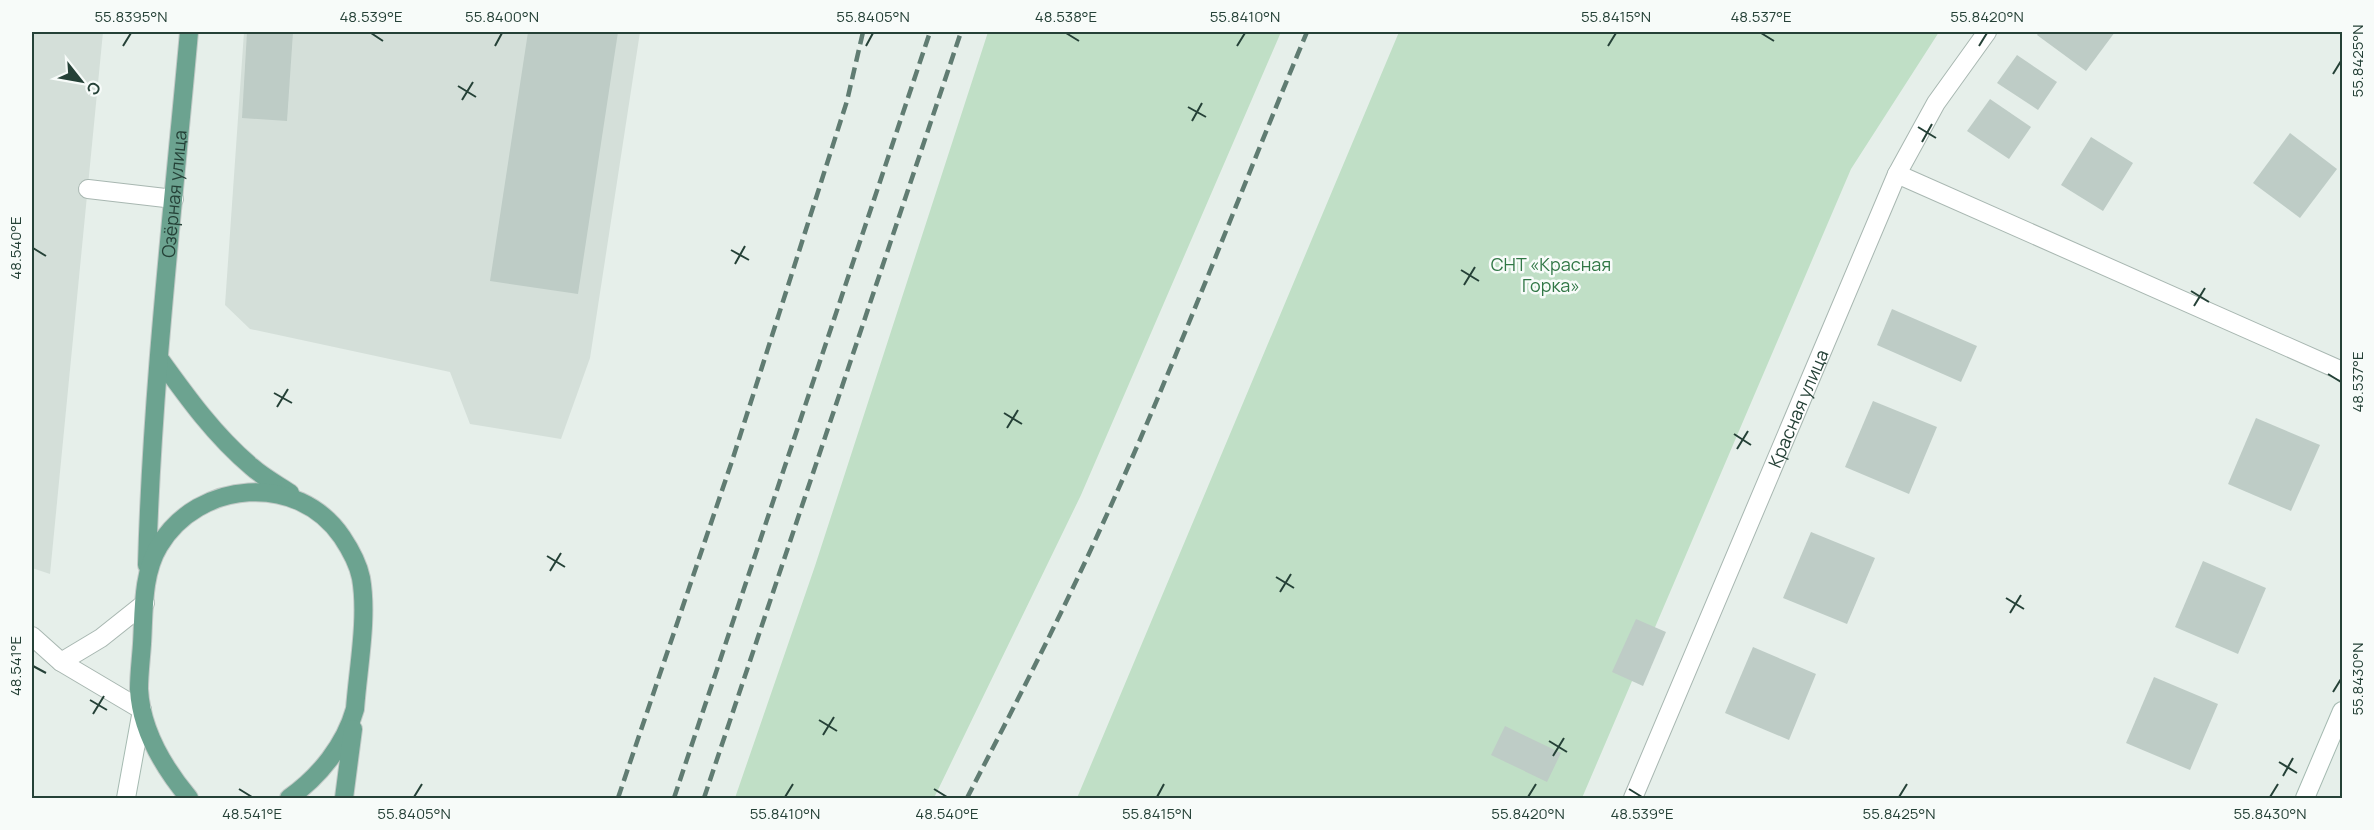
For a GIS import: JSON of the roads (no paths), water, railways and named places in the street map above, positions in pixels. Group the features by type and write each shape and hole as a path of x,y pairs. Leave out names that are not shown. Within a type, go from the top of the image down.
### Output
{"main road":[{"name":"Озёрная улица","path":"147,578 149,498 159,358 189,32"},
{"path":"159,358 218,435 253,468 307,504 334,526 352,551 360,576 363,601 355,709 344,798"},
{"path":"189,798 169,775 142,710 139,678 147,578 159,546 177,523 193,510 218,497 245,491 276,493 307,504"},
{"path":"289,798 306,786 341,744 355,709"}],"street":[{"name":"Красная улица","path":"1633,798 1898,174 1936,103 1987,32"},
{"path":"1898,174 2343,371"},
{"path":"88,189 174,199"},
{"path":"61,662 101,638 145,603"},
{"path":"32,636 61,662 142,710 126,798"},
{"path":"2305,798 2343,711"}],"railway":[{"path":"618,798 732,461 847,101 863,32"},
{"path":"674,798 930,32"},
{"path":"704,798 961,32"},
{"path":"967,798 1067,601 1126,472 1307,32"}],"park label":[{"name":"СНТ «Красная Горка»","path":"1551,274"}]}
